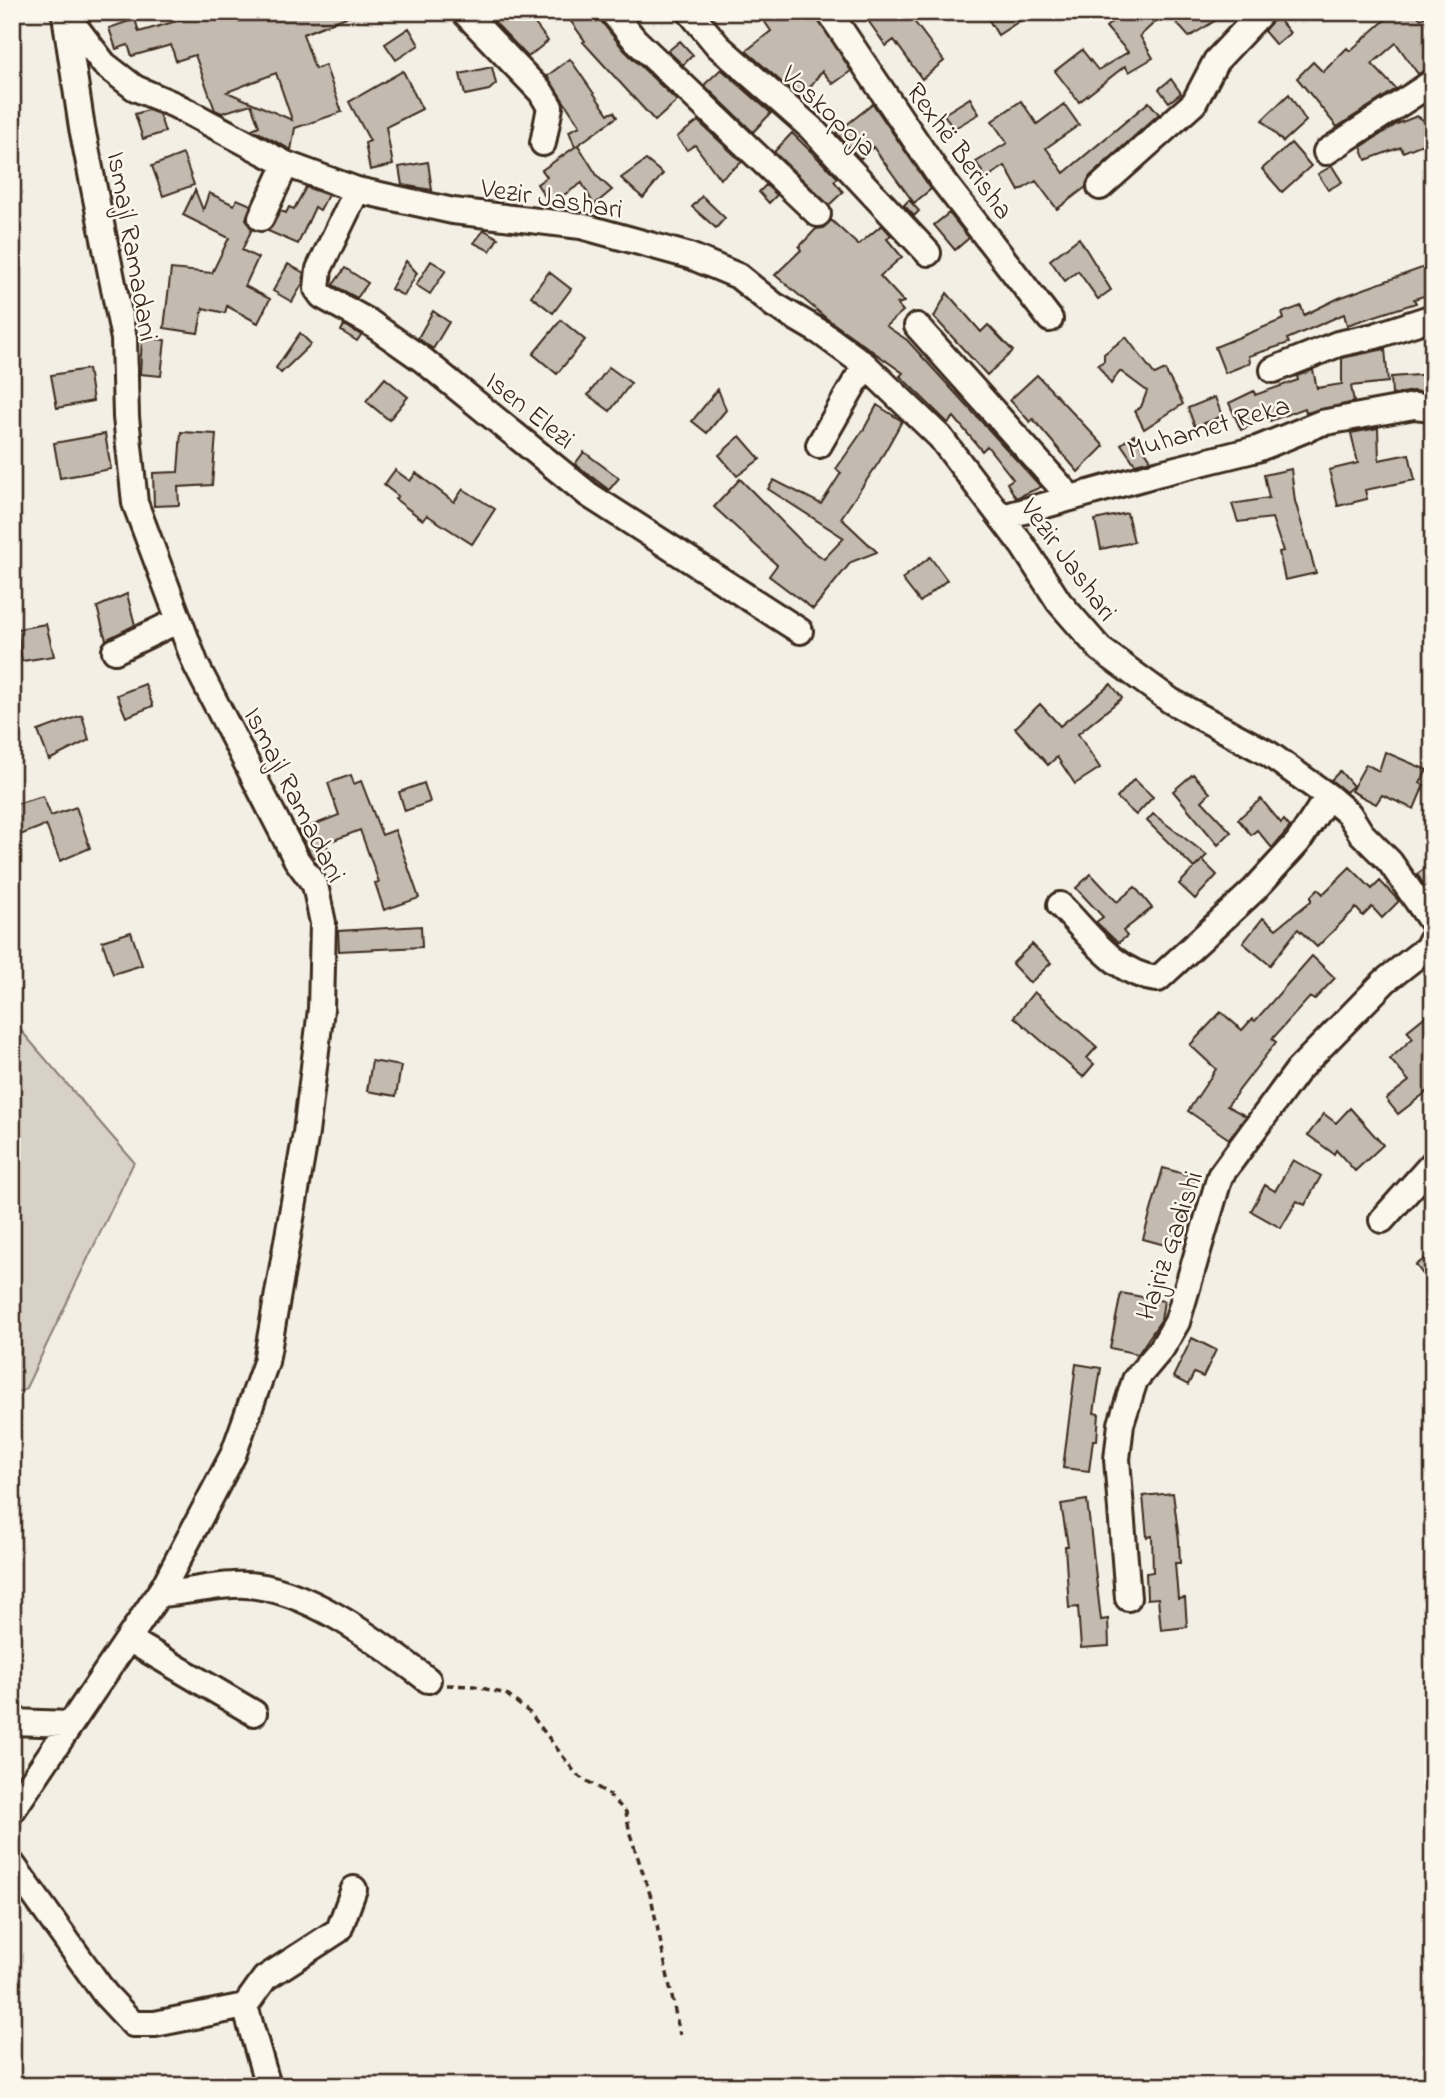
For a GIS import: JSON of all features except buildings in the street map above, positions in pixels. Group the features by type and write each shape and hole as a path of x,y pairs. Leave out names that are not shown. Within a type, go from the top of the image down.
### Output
{"street":[{"path":"464,12 541,92 550,107 543,143"},
{"path":"612,12 635,40 818,214"},
{"name":"Voskopoja","path":"690,12 718,46 811,128 928,253"},
{"name":"Rexhë Berisha","path":"829,12 940,177 1050,319"},
{"path":"1100,187 1194,103 1216,61 1262,12"},
{"name":"Vezir Jashari","path":"65,13 85,35 104,64 135,88 175,105 286,164 357,190 453,211 581,226 690,256 738,276 774,305 820,332 865,365 940,437 1003,517 1059,603 1100,649 1171,701 1269,754 1328,796 1349,814 1361,833 1390,862 1433,924"},
{"name":"Ismajl Ramadani","path":"12,1811 159,1594 233,1455 266,1362 306,1133 324,960 323,923 315,885 296,859 196,665 177,621 161,568 135,503 126,416 124,339 82,128 65,13"},
{"path":"1326,152 1433,82"},
{"path":"261,218 286,164"},
{"name":"Isen Elezi","path":"357,190 319,269 317,289 322,296 369,322 423,360 589,495 800,631"},
{"path":"1273,370 1338,344 1375,336 1433,317"},
{"path":"917,326 1070,497"},
{"path":"819,445 865,365"},
{"name":"Muhamet Reka","path":"1003,517 1257,449 1321,423 1402,408 1433,408"},
{"path":"115,651 177,621"},
{"path":"1060,905 1122,968 1141,977 1157,979 1254,890 1298,842 1328,796"},
{"name":"Hajriz Gadishi","path":"1128,1598 1117,1459 1121,1424 1135,1380 1162,1348 1177,1322 1220,1176 1297,1070 1378,988 1427,948 1433,936"},
{"path":"1382,1220 1433,1163"},
{"path":"159,1594 185,1593 234,1584 262,1587 337,1616 383,1645 428,1680"},
{"path":"130,1640 254,1713"},
{"path":"12,1722 70,1724"},
{"path":"12,1864 105,1994 132,2024 155,2024 245,2006 265,1978 339,1930 354,1889"},
{"path":"245,2006 268,2086"}],"path":[{"path":"428,1680 506,1694 530,1713 577,1775 607,1793 626,1812 630,1834 651,1897 680,2035"}],"shaded area":[{"path":"12,1020 134,1162 25,1390 12,1393"}]}
